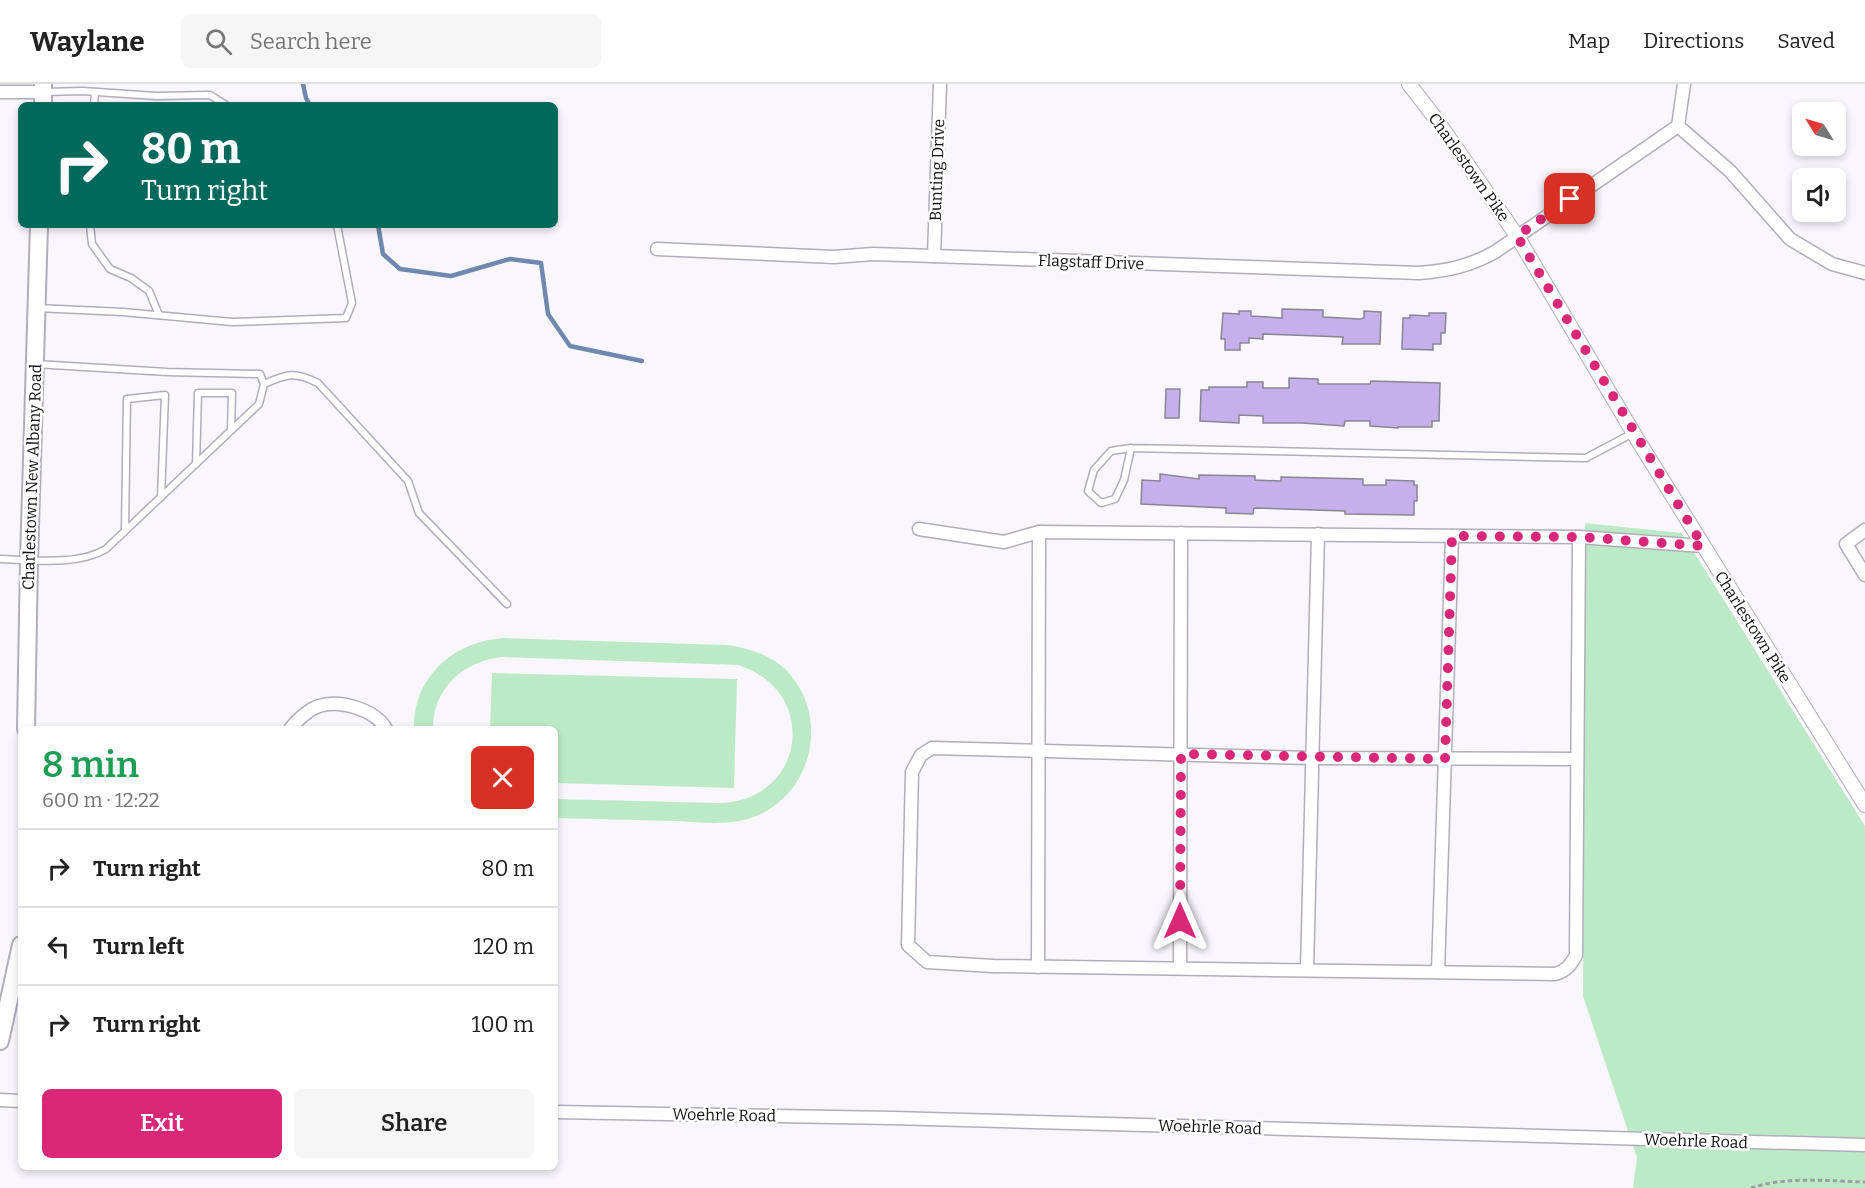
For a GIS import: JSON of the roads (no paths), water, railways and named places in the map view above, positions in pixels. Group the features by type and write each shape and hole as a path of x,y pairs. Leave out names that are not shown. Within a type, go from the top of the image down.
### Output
{"main road":[{"name":"Charlestown New Albany Road","path":"26,726 39,228"},
{"path":"0,1041 18,959"}],"street":[{"name":"Bunting Drive","path":"934,256 940,84"},
{"name":"Charlestown Pike","path":"1409,84 1517,236 1703,546 1865,805"},
{"path":"1684,84 1678,126 1730,171 1790,239 1832,264 1865,273"},
{"path":"0,92 43,94"},
{"name":"Flagstaff Drive","path":"657,249 1419,273 1448,271 1475,263 1495,252 1678,126"},
{"path":"919,530 1004,542 1039,532 1579,537 1703,546"},
{"path":"1865,530 1846,544 1865,575"},
{"path":"1038,967 1039,532"},
{"path":"1180,968 1181,533"},
{"path":"1307,970 1318,534"},
{"path":"1438,972 1452,536"},
{"path":"1576,759 1312,758 1039,749 932,748 921,755 912,772 908,945 927,962 1038,967 1555,974 1562,972 1571,965 1576,955 1579,537"},
{"path":"294,726 317,706 329,704 367,711 383,726"},
{"path":"0,1100 18,1101"},
{"name":"Woehrle Road","path":"558,1112 892,1118 1865,1145"}],"lane":[{"path":"94,102 95,92"},
{"path":"43,94 95,92 156,96 210,95 221,102"},
{"path":"90,228 92,244 110,269 131,278 149,291 159,315"},
{"path":"36,308 232,322 346,318 352,303 339,228"},
{"path":"0,559 79,559 95,555 106,549 259,404 264,384 260,374 167,372 35,364"},
{"path":"264,384 287,374 303,375 318,383 408,481 419,513 507,604"},
{"path":"196,464 198,393 232,393 231,431"},
{"path":"125,530 128,399 165,395 161,497"},
{"path":"1131,448 1124,480 1115,499 1101,503 1088,491 1094,470 1111,451 1131,448 1586,458 1634,433"}],"waterway":[{"path":"303,84 308,102"},
{"path":"379,228 383,254 400,269 451,276 510,259 541,263 548,314 570,346 642,361"}]}
